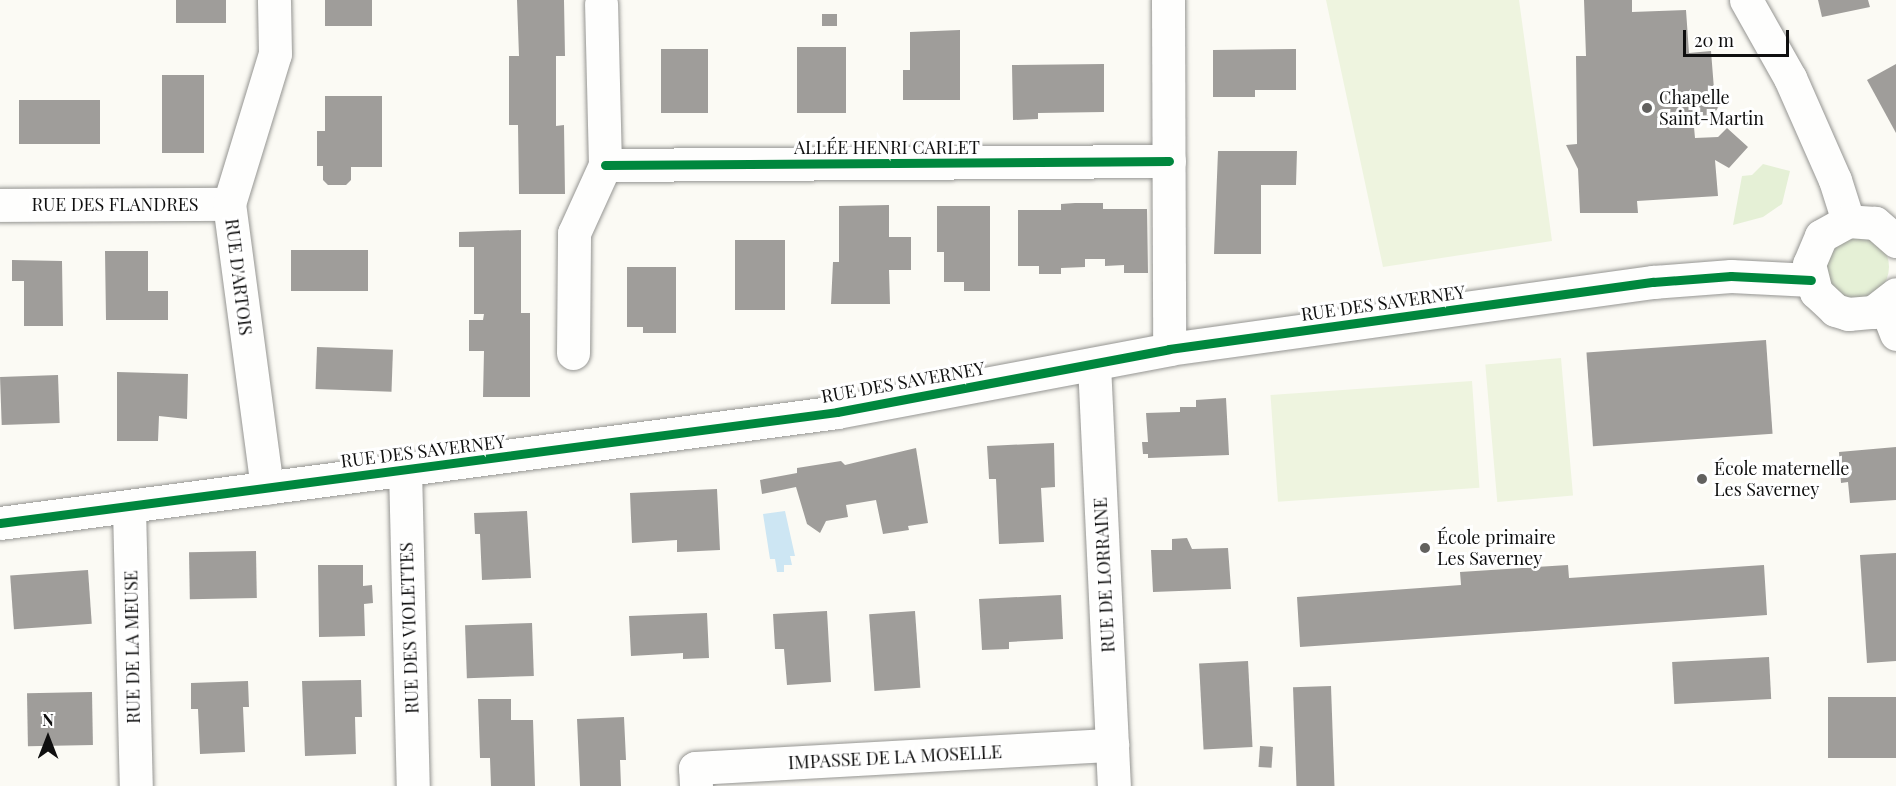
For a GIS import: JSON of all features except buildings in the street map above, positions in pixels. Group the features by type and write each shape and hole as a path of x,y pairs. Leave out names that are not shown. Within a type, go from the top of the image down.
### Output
{"street":[{"name":"RUE D'ARTOIS","path":"267,488 229,204 275,54 274,0"},
{"path":"1168,0 1169,349"},
{"path":"1746,0 1790,78 1848,221"},
{"path":"573,353 574,232 605,165 601,4"},
{"name":"ALLÉE HENRI CARLET","path":"605,165 1169,161"},
{"name":"RUE DES FLANDRES","path":"0,205 229,204"},
{"path":"1892,311 1861,314 1835,310 1824,302 1811,280 1813,249 1827,231 1848,221 1875,223 1896,240"},
{"name":"RUE DES SAVERNEY","path":"0,523 129,508 837,412 1169,349 1653,282 1731,276 1811,280"},
{"name":"RUE DE LORRAINE","path":"1094,364 1114,786"},
{"name":"RUE DES VIOLETTES","path":"405,469 413,786"},
{"name":"RUE DE LA MEUSE","path":"129,508 136,786"},
{"name":"IMPASSE DE LA MOSELLE","path":"696,786 695,768 1112,745"}],"green space":[{"path":"1326,0 1519,0 1552,241 1383,267"},
{"path":"1763,164 1790,171 1782,204 1763,217 1733,225 1742,176 1752,175"},
{"path":"1857,235 1875,241 1883,249 1889,267 1883,285 1875,293 1857,299 1839,293 1831,285 1825,267 1831,249 1839,241"},
{"path":"1561,358 1573,495 1497,502 1485,365"},
{"path":"1472,381 1479,488 1278,502 1270,395"}],"water":[{"path":"785,511 795,556 790,556 792,565 784,565 784,572 777,572 775,559 770,559 763,514"}],"cycle path":[{"path":"605,165 1169,161"},
{"path":"0,523 837,412 1169,349 1653,282 1731,276 1811,280"}],"place":[{"name":"Chapelle Saint-Martin","path":"1647,108"},
{"name":"École maternelle Les Saverney","path":"1702,479"},
{"name":"École primaire Les Saverney","path":"1425,548"}]}
